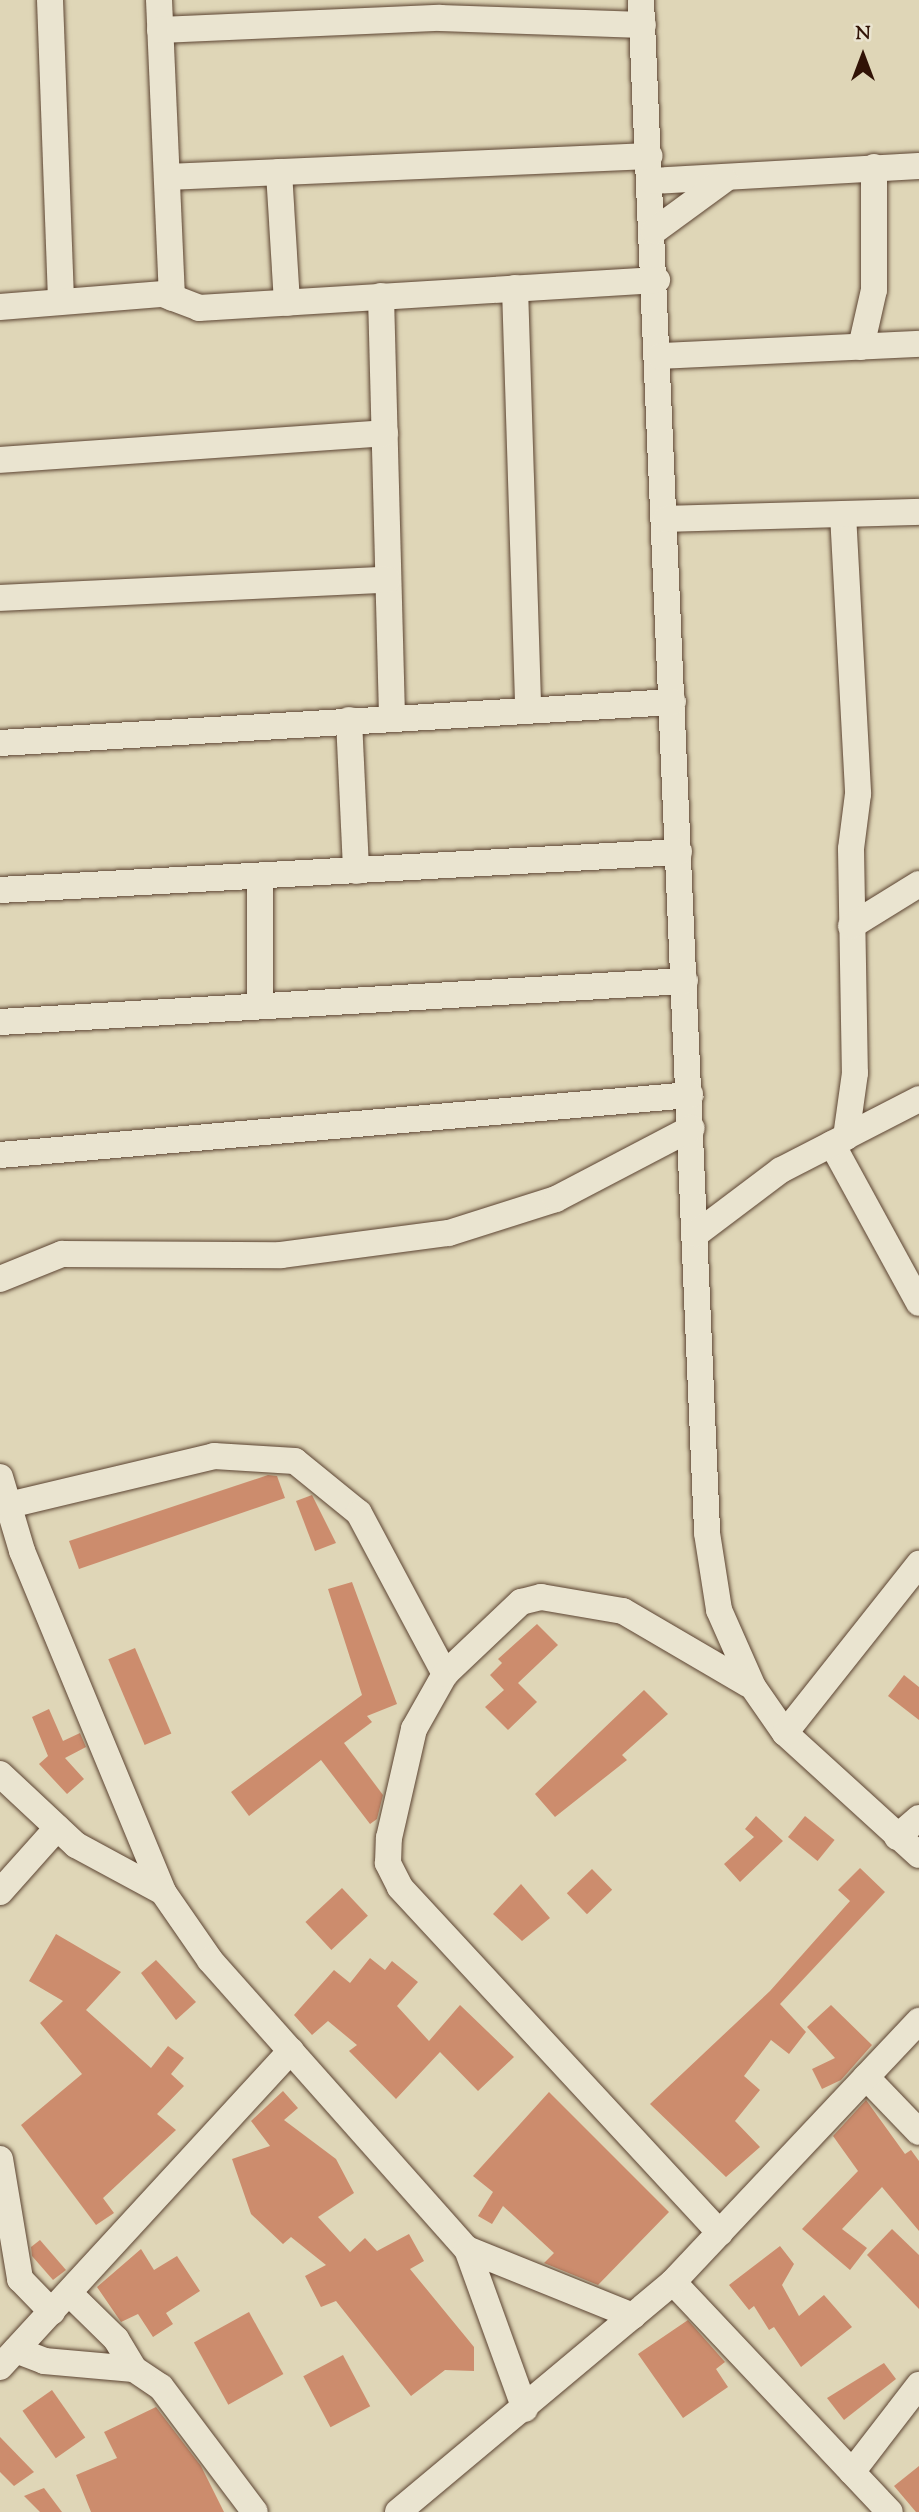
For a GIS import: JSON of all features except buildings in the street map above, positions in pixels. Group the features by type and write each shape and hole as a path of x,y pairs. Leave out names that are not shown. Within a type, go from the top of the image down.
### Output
{"street":[{"path":"50,0 61,300"},
{"path":"159,0 172,298"},
{"path":"160,30 356,11 440,18 642,13 657,280 707,1533 719,1610 752,1687 785,1732 919,1855"},
{"path":"167,177 279,172 651,169 724,180 874,167 919,166"},
{"path":"861,347 874,290 874,167"},
{"path":"279,172 287,303"},
{"path":"654,231 724,180"},
{"path":"0,307 61,300 172,298 200,308 657,280"},
{"path":"514,288 528,710"},
{"path":"381,296 391,718"},
{"path":"660,356 919,344"},
{"path":"0,460 385,433"},
{"path":"666,520 919,512"},
{"path":"844,514 858,794 851,926 855,1073 839,1140 919,1303"},
{"path":"0,598 388,580"},
{"path":"0,743 673,702"},
{"path":"349,720 355,871"},
{"path":"0,890 679,852"},
{"path":"260,876 260,1004"},
{"path":"851,926 919,884"},
{"path":"0,1023 260,1004 685,981"},
{"path":"0,1155 690,1096"},
{"path":"696,1234 781,1170 919,1099"},
{"path":"0,1279 62,1254 281,1255 449,1233 555,1199 692,1128"},
{"path":"9,1506 214,1456 295,1461 359,1513 445,1674"},
{"path":"0,1477 9,1506 163,1892 210,1960 467,2249 525,2409"},
{"path":"785,1732 919,1564"},
{"path":"720,2233 400,1887 388,1863 396,1788 414,1729 445,1674 496,1620 541,1597 623,1611 752,1687"},
{"path":"0,1774 75,1845 163,1892"},
{"path":"897,1837 919,1818"},
{"path":"0,1892 57,1828"},
{"path":"398,2512 525,2409 673,2282 919,2021"},
{"path":"8,2359 291,2051"},
{"path":"866,2077 919,2132"},
{"path":"0,2159 20,2279 116,2339 134,2369 161,2387 255,2512"},
{"path":"467,2249 633,2316"},
{"path":"673,2282 890,2512"},
{"path":"8,2359 134,2369"},
{"path":"852,2472 919,2385"}]}
